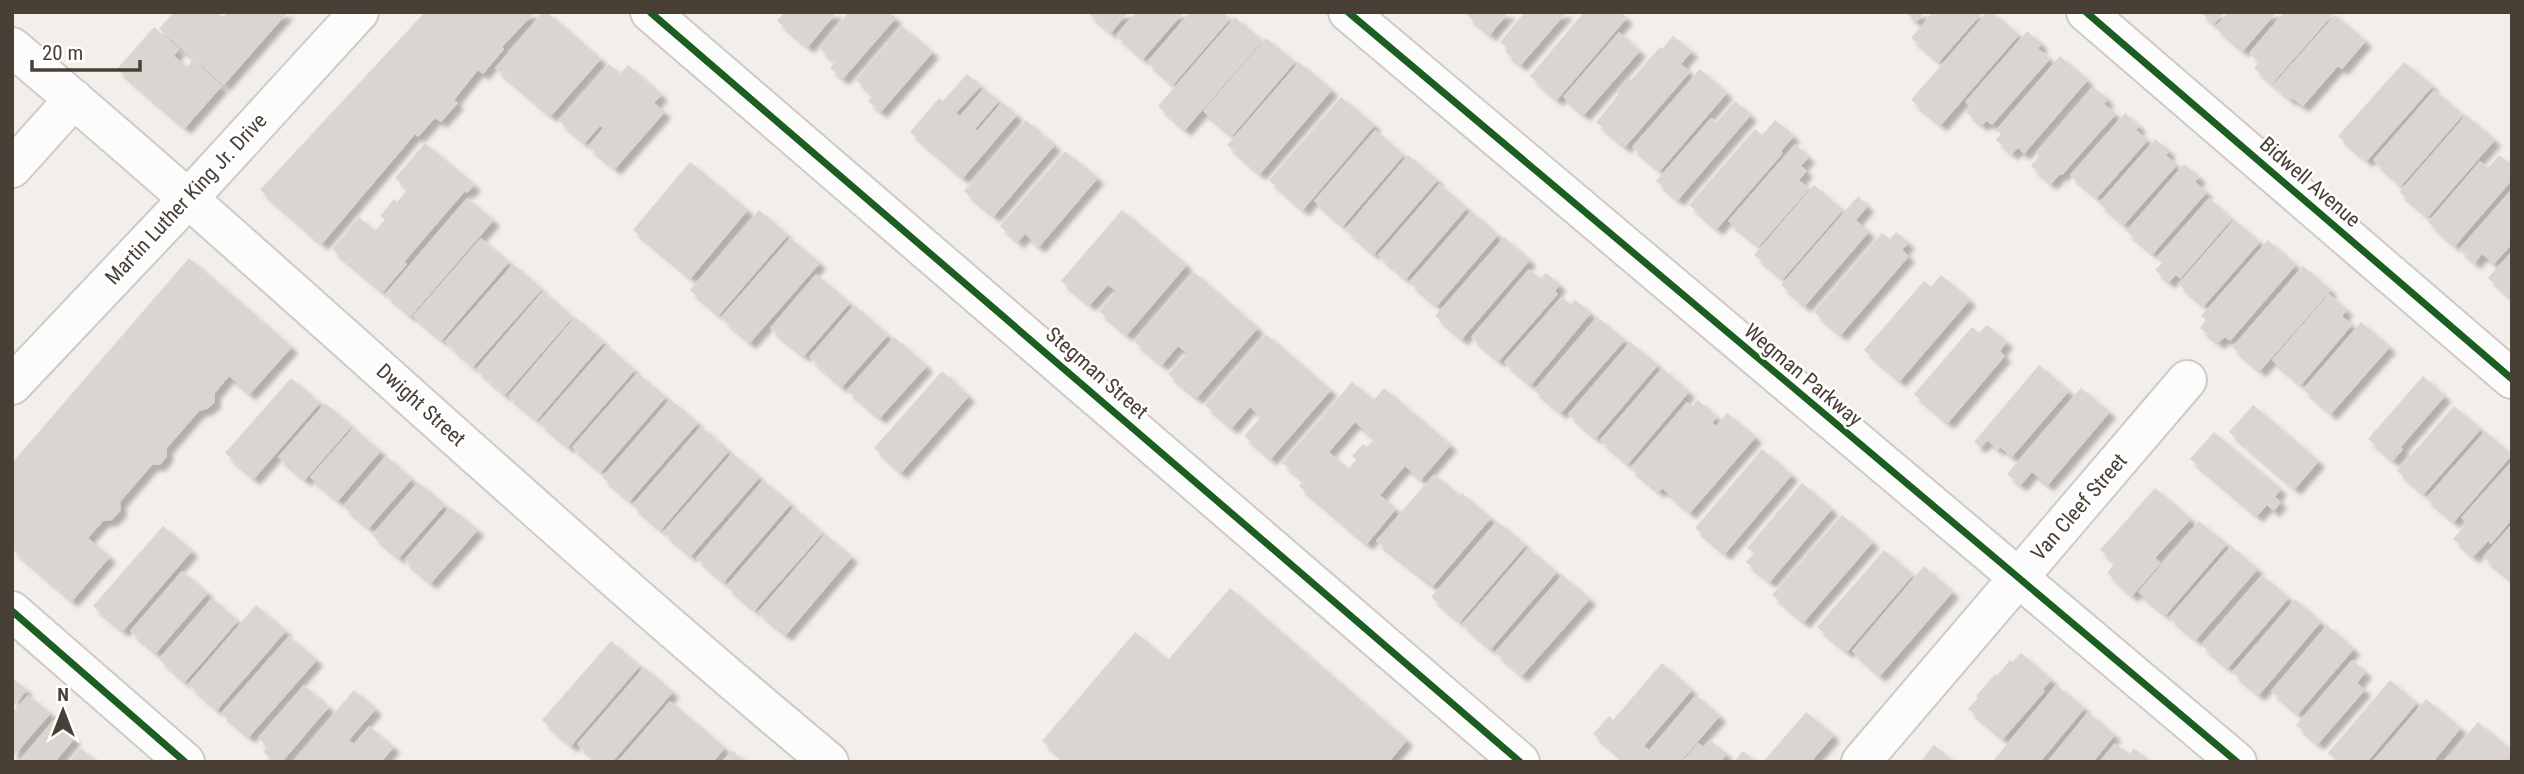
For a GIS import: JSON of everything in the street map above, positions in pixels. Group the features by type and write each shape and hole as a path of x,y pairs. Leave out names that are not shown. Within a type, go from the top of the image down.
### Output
{"street":[{"name":"Martin Luther King Jr. Drive","path":"12,385 187,200 359,12"},
{"name":"Stegman Street","path":"650,12 1520,762"},
{"name":"Wegman Parkway","path":"1348,12 2237,762"},
{"name":"Bidwell Avenue","path":"2087,12 2512,379"},
{"name":"Dwight Street","path":"12,47 737,685 830,762"},
{"path":"12,168 74,99"},
{"name":"Van Cleef Street","path":"1861,762 2187,380"},
{"path":"12,611 185,762"}],"building":[{"path":"174,12 217,12 223,17 226,14 224,12 288,12 224,85 159,29"},
{"path":"425,12 535,12 502,47 504,49 483,74 478,70 454,100 458,103 441,122 435,118 418,137 415,134 322,244 260,190"},
{"path":"543,12 547,12 601,59 551,116 495,68"},
{"path":"785,12 837,12 808,47 777,21"},
{"path":"849,12 888,12 896,18 843,79 830,68 835,62 819,48"},
{"path":"1087,12 1128,12 1111,33"},
{"path":"1136,12 1184,12 1143,59 1116,35"},
{"path":"1190,12 1223,12 1230,19 1173,85 1147,62"},
{"path":"1469,12 1509,12 1490,35 1467,15"},
{"path":"1525,12 1567,12 1521,65 1505,52 1508,49 1500,42"},
{"path":"1584,12 1620,12 1627,18 1557,100 1530,76"},
{"path":"1905,12 1925,12 1916,22"},
{"path":"1933,12 1983,12 1939,62 1911,38"},
{"path":"1987,12 1992,12 2019,35 1941,125 1911,100"},
{"path":"2200,12 2224,12 2214,24"},
{"path":"2228,12 2277,12 2243,51 2215,27"},
{"path":"2284,12 2335,12 2272,84 2254,68 2259,62 2249,53"},
{"path":"2335,15 2366,41 2342,69 2338,66 2303,106 2273,85"},
{"path":"1235,17 1262,41 1185,130 1158,106"},
{"path":"902,26 933,52 881,112 868,101 873,95 856,80"},
{"path":"154,27 179,49 174,56 187,67 193,60 222,86 185,128 117,69"},
{"path":"2027,31 2042,44 2038,48 2050,59 1992,125 1987,121 1982,125 1966,112 1971,107 1965,102"},
{"path":"1619,32 1640,51 1584,115 1563,97"},
{"path":"1673,36 1692,51 1681,64 1690,72 1625,147 1596,122 1629,78 1631,80"},
{"path":"1266,38 1295,62 1232,136 1203,111"},
{"path":"2060,56 2088,80 2024,154 2018,148 2012,154 1996,140 2001,134 1996,130"},
{"path":"1299,62 1332,90 1260,174 1227,145"},
{"path":"2404,62 2433,86 2367,161 2338,136"},
{"path":"609,64 620,74 628,65 662,95 654,103 665,112 615,169 588,146 603,128 600,126 585,143 559,121"},
{"path":"1700,69 1727,93 1660,171 1632,147"},
{"path":"967,74 981,86 956,113 960,116 984,88 999,101 975,129 977,131 1002,102 1017,115 963,178 910,132 939,98 943,101"},
{"path":"2093,87 2108,99 2104,104 2116,114 2051,184 2031,166 2039,156 2036,153"},
{"path":"2434,90 2463,115 2401,186 2373,160"},
{"path":"1341,97 1375,125 1303,210 1269,180"},
{"path":"1735,101 1751,115 1678,200 1656,181 1711,118 1717,122"},
{"path":"2125,113 2140,126 2136,130 2148,140 2097,198 2070,175"},
{"path":"2466,115 2495,140 2428,217 2399,192"},
{"path":"1026,120 1055,145 994,216 964,191"},
{"path":"1775,120 1794,136 1781,151 1783,153 1717,229 1689,205 1755,129 1762,135"},
{"path":"1375,130 1404,155 1343,226 1314,201"},
{"path":"2155,139 2170,151 2166,155 2177,165 2124,225 2099,203"},
{"path":"425,143 475,185 467,193 465,191 404,262 407,264 383,292 332,249 359,217 375,231 385,219 380,216 394,199 397,202 408,189 395,178"},
{"path":"1795,144 1809,157 1801,166 1807,171 1799,180 1809,189 1759,246 1728,221"},
{"path":"1065,151 1098,178 1039,247 1025,234 1018,242 1000,226"},
{"path":"1408,155 1438,180 1374,254 1345,229"},
{"path":"2499,155 2512,165 2512,180 2455,246 2428,222 2480,161 2488,168"},
{"path":"690,162 748,210 691,278 633,230"},
{"path":"2184,164 2200,177 2195,182 2207,192 2153,254 2126,231"},
{"path":"1439,184 1467,208 1406,279 1378,255"},
{"path":"1814,185 1843,210 1783,279 1754,255"},
{"path":"2512,189 2512,244 2494,264 2482,254 2475,263 2459,249"},
{"path":"1858,196 1868,206 1856,220 1869,232 1805,306 1781,285"},
{"path":"467,198 494,220 411,316 385,294"},
{"path":"2209,198 2232,219 2180,279 2176,275 2169,282 2155,270 2162,263 2156,258"},
{"path":"759,210 788,235 719,315 690,290"},
{"path":"1122,210 1187,265 1127,335 1099,311 1116,291 1108,285 1090,305 1061,281"},
{"path":"1471,211 1498,235 1437,306 1409,282"},
{"path":"2234,220 2260,242 2204,306 2178,284"},
{"path":"1896,232 1909,243 1902,250 1909,256 1841,335 1814,312 1882,233 1890,239"},
{"path":"1504,237 1530,260 1462,339 1435,316"},
{"path":"481,238 509,262 442,340 413,316"},
{"path":"790,238 820,263 750,343 721,317"},
{"path":"2268,240 2296,265 2230,341 2225,337 2218,343 2200,328 2206,320 2201,316"},
{"path":"2512,251 2512,295 2510,297 2488,278"},
{"path":"189,258 292,347 250,394 229,376 215,393 215,402 207,409 199,411 167,448 167,456 160,465 152,465 120,502 121,510 112,520 103,521 88,538 110,557 72,601 12,549 12,463"},
{"path":"513,264 542,289 473,367 445,341"},
{"path":"2303,266 2331,290 2260,371 2232,347"},
{"path":"1529,269 1540,279 1546,273 1560,285 1555,291 1558,294 1499,361 1471,337"},
{"path":"1194,272 1258,328 1197,398 1168,374 1187,353 1178,346 1162,365 1134,341"},
{"path":"816,274 850,303 804,356 770,328"},
{"path":"1941,275 1970,300 1900,381 1864,350 1924,281 1931,287"},
{"path":"543,291 573,317 505,395 476,369"},
{"path":"2329,294 2347,310 2342,316 2352,325 2301,385 2272,360"},
{"path":"1561,297 1571,305 1575,300 1591,313 1531,385 1504,362"},
{"path":"854,305 888,335 842,387 809,357"},
{"path":"575,317 604,342 537,420 508,396"},
{"path":"1597,317 1625,340 1561,413 1534,390"},
{"path":"2361,322 2390,347 2331,414 2303,389"},
{"path":"1987,325 2007,342 2000,351 2005,356 1948,423 1914,394 1972,327 1979,333"},
{"path":"1266,334 1331,390 1271,459 1244,436 1261,417 1250,407 1232,428 1205,405"},
{"path":"894,337 927,366 880,418 847,390"},
{"path":"1630,342 1658,365 1596,438 1568,414"},
{"path":"606,345 635,370 568,447 539,422"},
{"path":"2039,365 2069,391 2012,457 1987,440 1980,447 1974,442"},
{"path":"1662,368 1689,392 1628,464 1600,440"},
{"path":"942,371 969,396 901,473 874,448"},
{"path":"637,373 666,397 601,472 572,447"},
{"path":"2423,376 2445,396 2401,447 2403,449 2393,461 2368,439"},
{"path":"291,378 320,403 254,479 225,453"},
{"path":"1352,382 1374,400 1384,388 1451,445 1421,480 1405,466 1380,495 1396,509 1367,544 1299,486 1304,481 1282,463","holes":["1355,422 1374,439 1367,447 1363,444 1352,456 1356,460 1348,469 1329,452"]},
{"path":"2081,388 2110,412 2048,485 2032,472 2021,485 2007,474"},
{"path":"670,399 698,423 630,501 602,477"},
{"path":"1698,400 1717,417 1712,423 1716,426 1727,413 1756,437 1690,513 1662,488 1659,492 1630,468 1687,402 1693,406"},
{"path":"325,403 352,426 305,480 278,457"},
{"path":"2253,405 2319,461 2295,489 2229,432"},
{"path":"2454,406 2481,429 2424,494 2397,471"},
{"path":"701,426 729,451 661,530 632,505"},
{"path":"353,428 381,451 338,501 310,477"},
{"path":"2485,431 2512,455 2454,522 2426,498"},
{"path":"2214,432 2281,489 2275,497 2281,502 2274,511 2267,505 2257,516 2190,459"},
{"path":"1762,449 1792,475 1725,554 1695,528"},
{"path":"732,453 760,477 691,556 663,532"},
{"path":"386,456 412,479 369,528 343,506"},
{"path":"2512,461 2512,519 2491,544 2488,541 2473,557 2453,539 2467,523 2461,518"},
{"path":"1434,474 1491,518 1433,586 1376,541"},
{"path":"763,480 791,504 724,582 696,558"},
{"path":"418,482 445,505 399,558 372,535"},
{"path":"1802,483 1832,509 1770,582 1746,562 1754,553 1747,548"},
{"path":"2155,488 2191,519 2155,558 2161,563 2132,596 2107,573 2115,563 2100,550"},
{"path":"450,507 478,530 431,583 404,560"},
{"path":"794,507 823,533 755,610 726,586"},
{"path":"1842,515 1873,542 1804,622 1772,595"},
{"path":"1497,521 1526,545 1460,622 1431,597"},
{"path":"2199,521 2227,544 2166,615 2138,592"},
{"path":"2512,524 2512,581 2483,557"},
{"path":"163,526 192,551 123,631 93,606"},
{"path":"825,534 852,557 786,635 758,612"},
{"path":"2231,546 2258,569 2196,640 2169,617"},
{"path":"1528,548 1557,572 1491,649 1462,624"},
{"path":"1884,550 1913,575 1847,652 1817,627"},
{"path":"1924,566 1953,592 1880,676 1852,651"},
{"path":"182,571 208,593 156,653 130,631"},
{"path":"1562,575 1590,599 1522,676 1495,652"},
{"path":"2262,575 2289,598 2228,668 2201,645"},
{"path":"1230,588 1407,740 1389,762 1066,762 1042,741 1135,632 1168,660"},
{"path":"212,598 238,621 185,682 159,659"},
{"path":"2295,599 2321,622 2259,695 2232,672"},
{"path":"256,605 286,631 217,710 188,684"},
{"path":"2327,625 2354,649 2298,714 2271,691"},
{"path":"289,636 317,660 249,737 221,713"},
{"path":"611,641 640,666 571,746 542,720"},
{"path":"2021,653 2052,680 2003,739 1968,709 1995,674 1997,676 2010,660 2012,662"},
{"path":"2352,660 2366,672 2357,683 2365,690 2318,744 2296,725"},
{"path":"1662,663 1692,690 1644,746 1649,750 1696,695 1720,716 1680,762 1626,762 1593,734 1609,716 1613,720"},
{"path":"644,667 673,692 612,762 597,762 577,744"},
{"path":"12,678 27,690 12,708"},
{"path":"2390,680 2417,703 2367,762 2338,762 2328,753"},
{"path":"304,685 329,707 282,762 275,762 263,752 267,746 258,738"},
{"path":"2056,685 2085,708 2040,762 1992,762"},
{"path":"354,690 376,709 349,740 354,744 369,726 394,747 381,762 293,762"},
{"path":"28,695 51,713 12,758 12,713"},
{"path":"2426,699 2461,728 2433,762 2372,762"},
{"path":"670,701 725,748 713,762 617,762"},
{"path":"1806,712 1834,735 1811,762 1763,762"},
{"path":"2088,712 2115,735 2093,762 2047,762"},
{"path":"54,720 75,738 55,762 18,762"},
{"path":"2478,722 2512,750 2512,756 2506,762 2444,762"},
{"path":"1710,740 1727,754 1720,762 1682,762 1698,743 1704,747"},
{"path":"2115,743 2129,754 2134,748 2148,760 2099,762"},
{"path":"1934,745 1954,762 1920,762"},
{"path":"81,748 97,762 69,762"},
{"path":"732,750 745,762 722,762"},
{"path":"1743,751 1754,760 1753,762 1734,762"}],"cycle path":[{"path":"650,12 1520,762"},
{"path":"1348,12 2237,762"},
{"path":"2086,12 2512,379"},
{"path":"12,611 185,762"}]}
